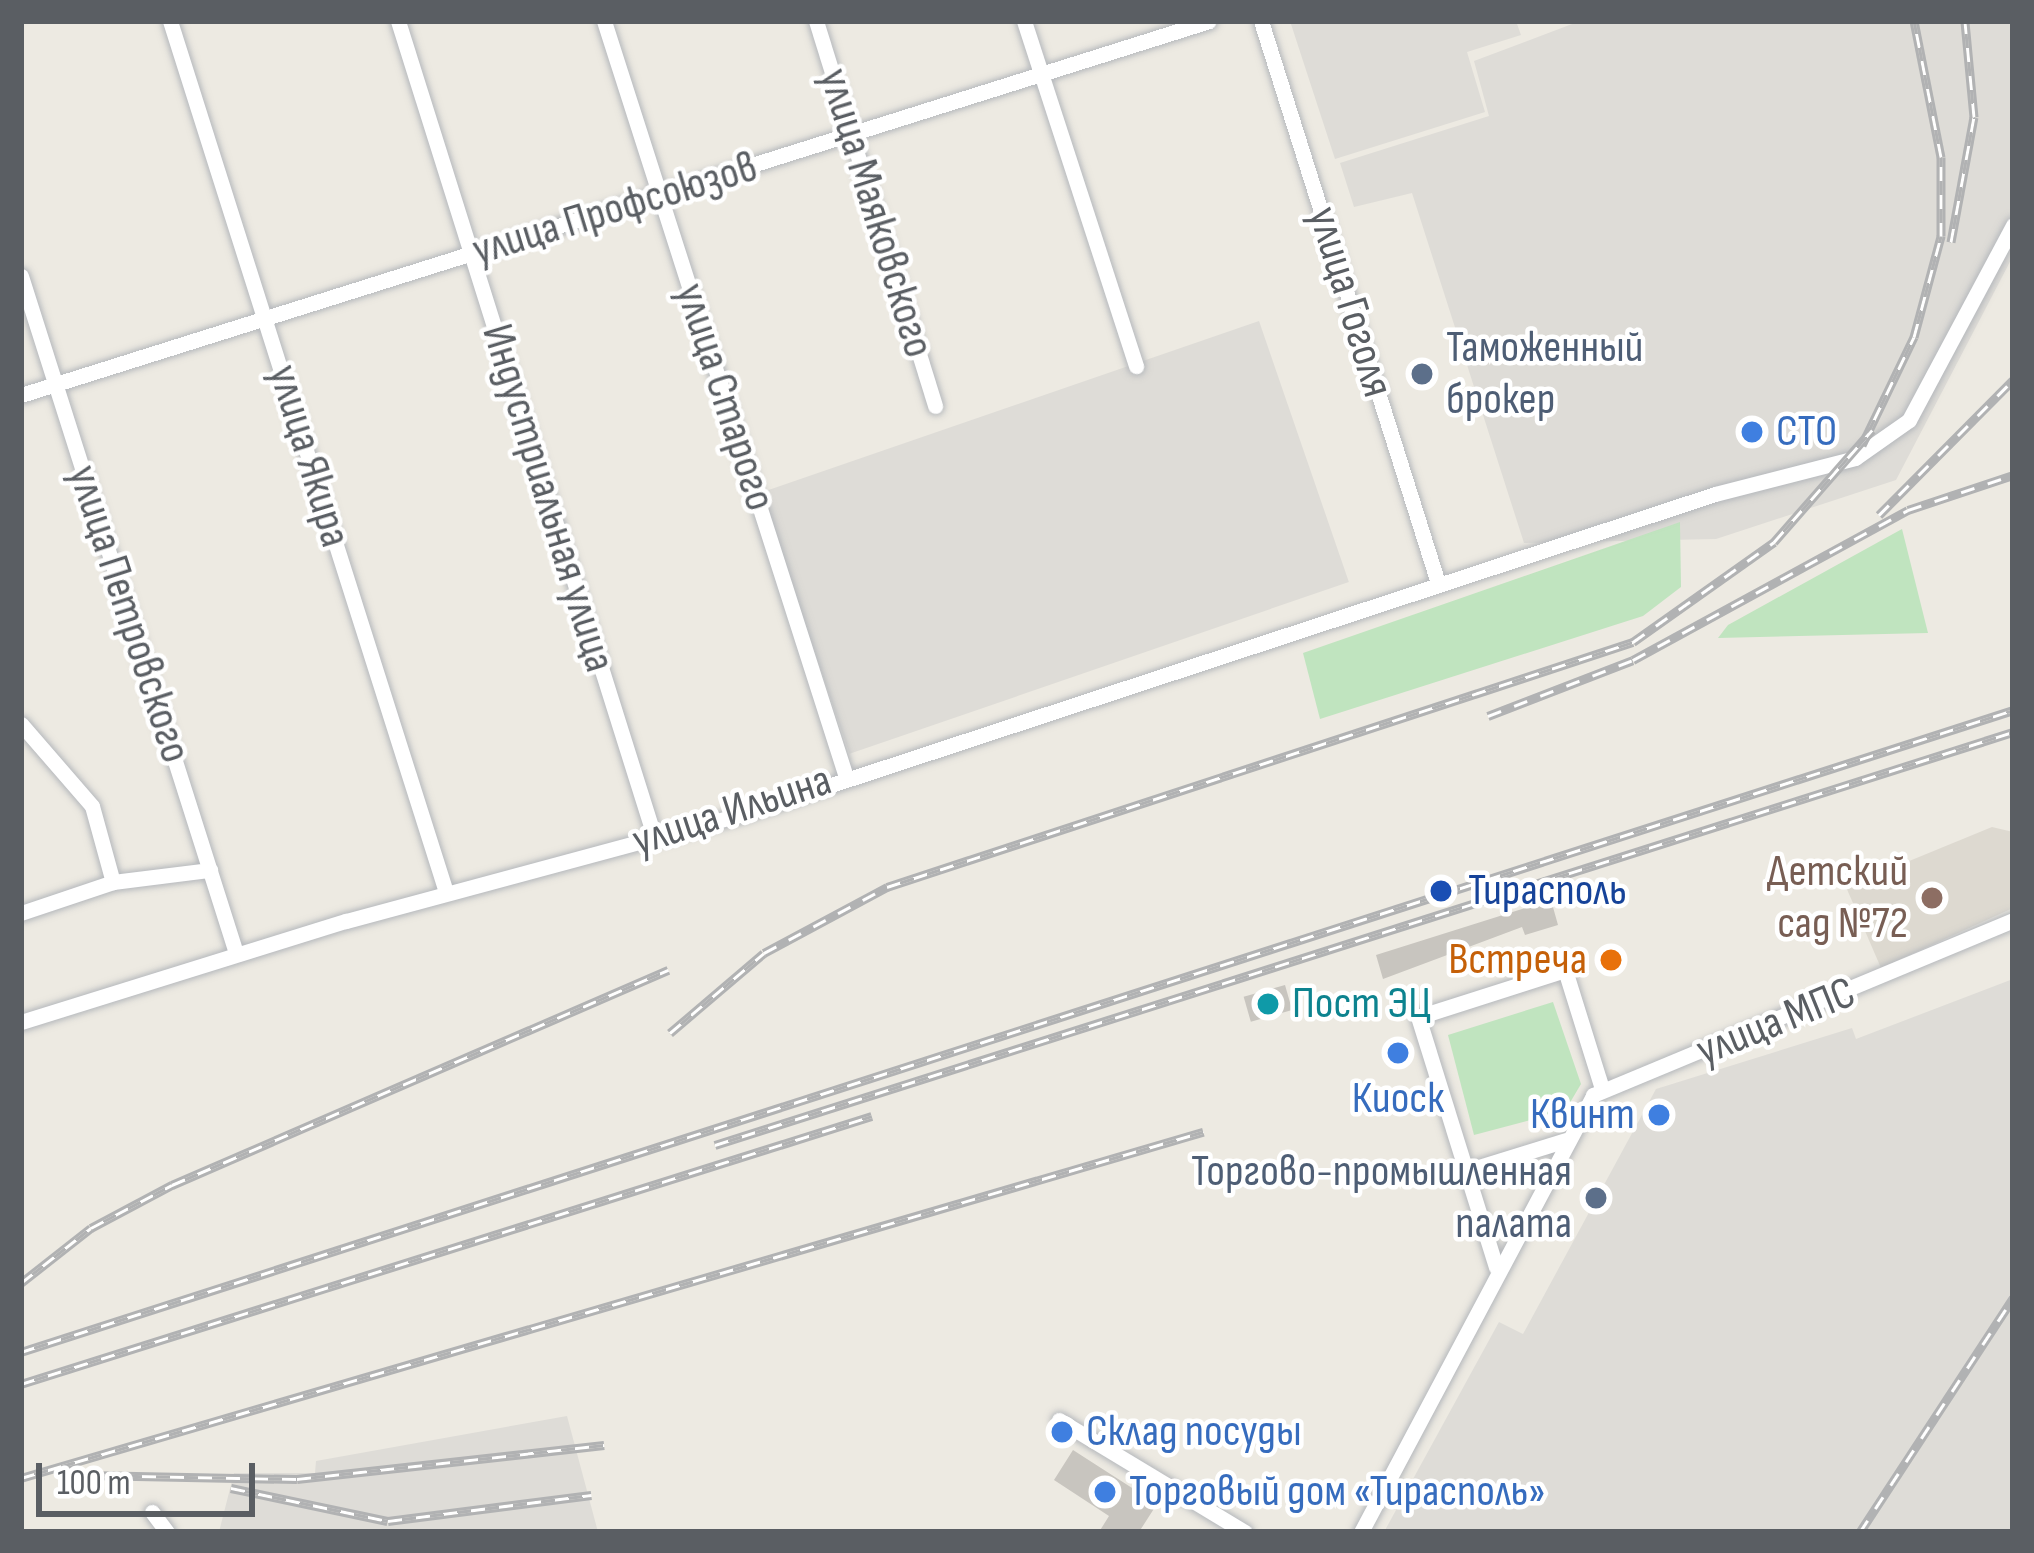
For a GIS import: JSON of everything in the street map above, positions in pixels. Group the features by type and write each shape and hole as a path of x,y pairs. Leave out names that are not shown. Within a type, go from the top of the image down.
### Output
{"street":[{"name":"улица Якира","path":"170,21 446,892"},
{"name":"Индустриальная улица","path":"398,21 655,839"},
{"name":"улица Старого","path":"604,21 845,774"},
{"name":"улица Маяковского","path":"816,21 935,406"},
{"path":"1024,21 1136,366"},
{"name":"улица Профсоюзов","path":"21,395 265,315 662,199 851,132 1209,21"},
{"name":"улица Гоголя","path":"1261,21 1438,584"},
{"name":"улица Ильина","path":"21,1022 446,892 655,839 845,774 1872,449 1909,420 2013,225"},
{"name":"улица Петровского","path":"21,276 236,953"},
{"path":"21,724 92,806 112,882"},
{"path":"21,913 112,882 211,870"},
{"name":"улица МПС","path":"1602,1089 2013,920"},
{"path":"1361,1532 1496,1267 1566,1140 1602,1089 1564,970 1418,1017 1496,1267"},
{"path":"1466,1171 1566,1140"},
{"path":"1059,1420 1245,1532"},
{"path":"152,1513 167,1532"}],"shaded area":[{"path":"1290,21 1516,21 1521,35 1467,52 1485,112 1335,159"},
{"path":"1580,21 2013,21 2013,256 1896,480 1716,539 1524,543 1412,193 1354,207 1340,163 1489,116 1474,61"},
{"path":"1259,321 1349,582 850,754 760,493"},
{"name":"Детский сад №72","path":"1992,827 2013,832 2013,908 1881,968 1846,887"},
{"path":"2013,979 2013,1532 1384,1532 1499,1322 1523,1334 1656,1089 1852,1028 1856,1039"},
{"path":"567,1416 598,1532 219,1532 234,1473 315,1473 316,1461"}],"green space":[{"path":"1680,522 1681,587 1643,616 1320,719 1303,653"},
{"path":"1902,529 1928,633 1718,638 1728,625"},
{"path":"1553,1002 1581,1084 1565,1111 1474,1135 1448,1035"}],"building":[{"name":"Тирасполь","path":"1551,900 1558,925 1525,935 1522,927 1383,979 1376,955"},
{"name":"Пост ЭЦ","path":"1285,985 1292,1010 1251,1022 1244,997"},
{"name":"Торговый дом «Тирасполь»","path":"1073,1450 1157,1504 1139,1532 1099,1532 1109,1516 1054,1480"}],"railway":[{"path":"1862,445 1914,337 1941,236 1941,157 1914,21"},
{"path":"1951,242 1974,117 1965,21"},
{"path":"1879,515 2013,380"},
{"path":"670,1033 764,953 887,887 1633,642 1774,542 1872,430"},
{"path":"1488,716 1633,660 1908,510 2013,475"},
{"path":"21,1352 2013,710"},
{"path":"715,1145 2013,732"},
{"path":"21,1283 91,1228 172,1185 668,970"},
{"path":"21,1384 872,1116"},
{"path":"21,1478 1203,1132"},
{"path":"1860,1532 2013,1298"},
{"path":"86,1475 297,1479 604,1445"},
{"path":"231,1488 388,1521 591,1495"}],"place":[{"name":"Таможенный брокер","path":"1422,374"},
{"name":"СТО","path":"1752,432"},
{"name":"Тирасполь","path":"1441,891"},
{"name":"Детский сад №72","path":"1932,898"},
{"name":"Встреча","path":"1611,960"},
{"name":"Пост ЭЦ","path":"1268,1004"},
{"name":"Киоск","path":"1398,1053"},
{"name":"Квинт","path":"1659,1115"},
{"name":"Торгово-промышленная палата","path":"1596,1198"},
{"name":"Склад посуды","path":"1062,1432"},
{"name":"Торговый дом «Тирасполь»","path":"1105,1492"}]}
